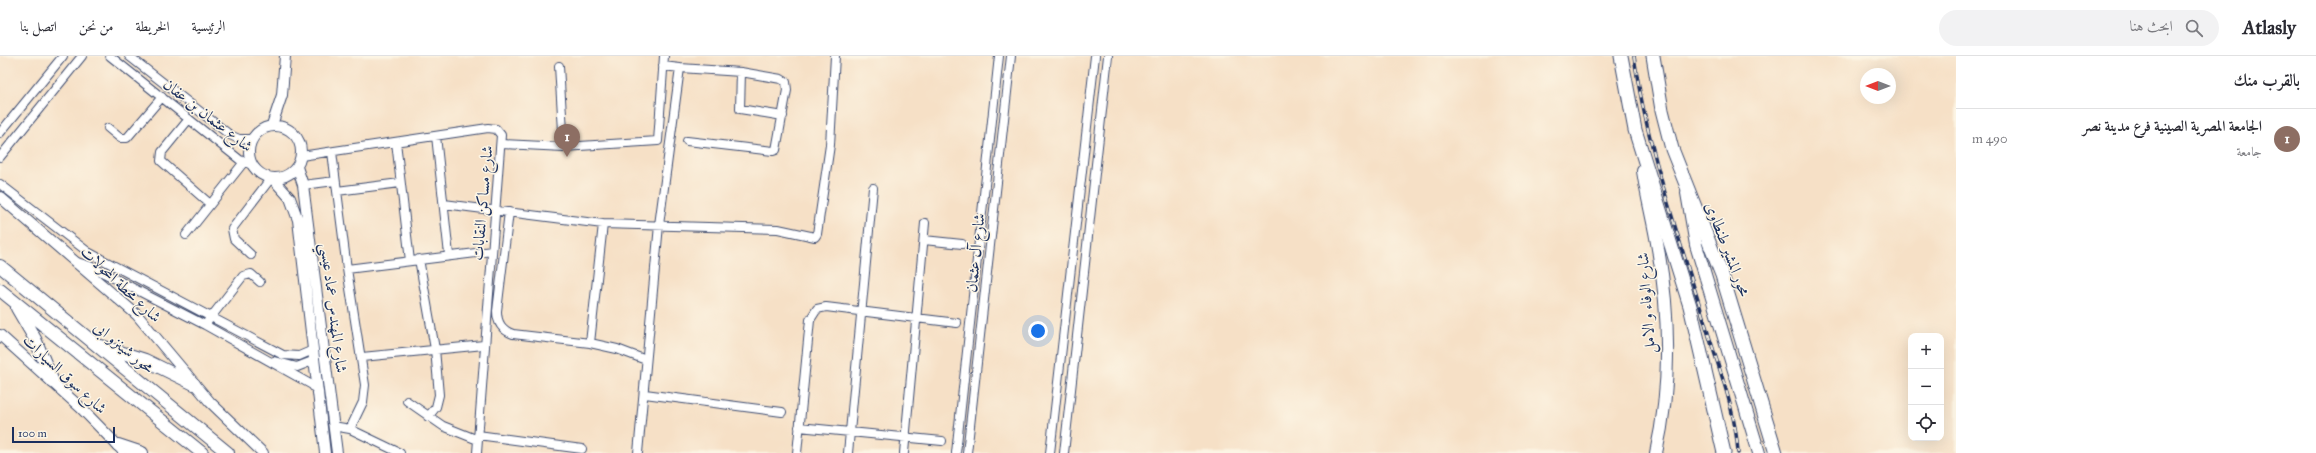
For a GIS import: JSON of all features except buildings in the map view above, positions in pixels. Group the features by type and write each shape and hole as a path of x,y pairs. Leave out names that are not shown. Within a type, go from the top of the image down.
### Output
{"highway":[{"path":"1621,56 1630,110 1690,306 1724,453"},
{"name":"محور المشير طنطاوى","path":"1653,56 1667,129 1686,188 1722,276 1776,453"}],"main road":[{"name":"شارع الوفاء و الامل","path":"1641,150 1658,250 1665,310 1665,391 1656,453"},
{"path":"1686,188 1698,252 1759,453"},
{"name":"محور شينزو ابى","path":"0,266 228,453"},
{"name":"محور شينزو ابى","path":"0,290 202,453"},
{"path":"11,299 35,339 53,382"},
{"path":"97,345 140,358 194,384"},
{"path":"122,449 142,453"}],"street":[{"path":"0,133 63,56"},
{"path":"0,157 82,56"},
{"name":"شارع عثمان بن عفان","path":"110,56 248,164"},
{"name":"شارع عثمان بن عفان","path":"129,56 230,135 239,139 252,139"},
{"path":"277,125 282,95 285,56"},
{"path":"277,125 289,86 290,56"},
{"path":"501,144 564,148 658,141 664,56"},
{"path":"444,204 603,224 778,230 795,232 811,238 816,235 829,151 835,56"},
{"name":"شارع آل عثمان","path":"956,453 999,56"},
{"name":"شارع آل عثمان","path":"967,453 1010,56"},
{"path":"1050,453 1095,56"},
{"path":"1064,453 1108,56"},
{"path":"558,66 564,148"},
{"path":"664,66 741,72 781,79 786,82 787,90 778,147 773,151 687,141"},
{"path":"638,453 645,394 646,360 659,225 680,68"},
{"path":"741,72 740,109 783,116"},
{"path":"108,128 120,138 127,138 162,97"},
{"path":"189,119 162,152 161,161 210,204"},
{"path":"1088,120 1101,122"},
{"path":"186,235 210,204 248,164 252,139 262,128 277,125 293,132 301,146 301,156 297,167 283,177 272,178 258,172 248,164"},
{"name":"شارع مساكن النقابات","path":"301,156 492,128 501,135 497,210 484,345 477,453"},
{"path":"436,136 449,255"},
{"path":"396,142 410,261"},
{"path":"332,152 347,269 362,357 364,395 350,429"},
{"name":"شارع المهندس عماد عيسي","path":"297,167 303,185 337,453"},
{"path":"251,255 234,239 232,229 272,178"},
{"name":"شارع المهندس عماد عيسي","path":"272,178 286,191 297,212 319,395 324,453"},
{"path":"303,185 336,181"},
{"path":"337,191 400,183"},
{"path":"0,184 82,248 283,355 314,355"},
{"path":"848,453 873,188"},
{"name":"شارع محطة المحولات","path":"0,197 137,315 194,384 222,415 263,453"},
{"path":"509,212 497,311 499,323 508,332 513,334 590,343 617,349 646,360"},
{"path":"904,453 925,223"},
{"path":"590,343 603,224"},
{"path":"924,240 962,244"},
{"path":"347,269 449,255 492,251"},
{"path":"419,259 435,349 439,395 436,407 428,416"},
{"path":"77,262 90,266 206,325 270,361 278,368 312,385 319,395"},
{"path":"206,325 243,276 251,274 260,282"},
{"path":"797,453 811,316 817,309 826,307 957,323"},
{"name":"شارع سوق السيارات","path":"0,335 53,382 122,449"},
{"path":"362,357 484,345"},
{"path":"270,361 297,367 314,355"},
{"path":"645,394 782,412"},
{"path":"407,401 428,416 452,430 478,437 582,449"},
{"path":"333,426 350,429 400,453"},
{"path":"799,427 942,441"}],"railway":[{"path":"1634,56 1647,126 1656,161 1727,392 1737,438 1738,453"}],"place":[{"name":"الجامعة المصرية الصينية فرع مدينة نصر","path":"567,157"}]}
